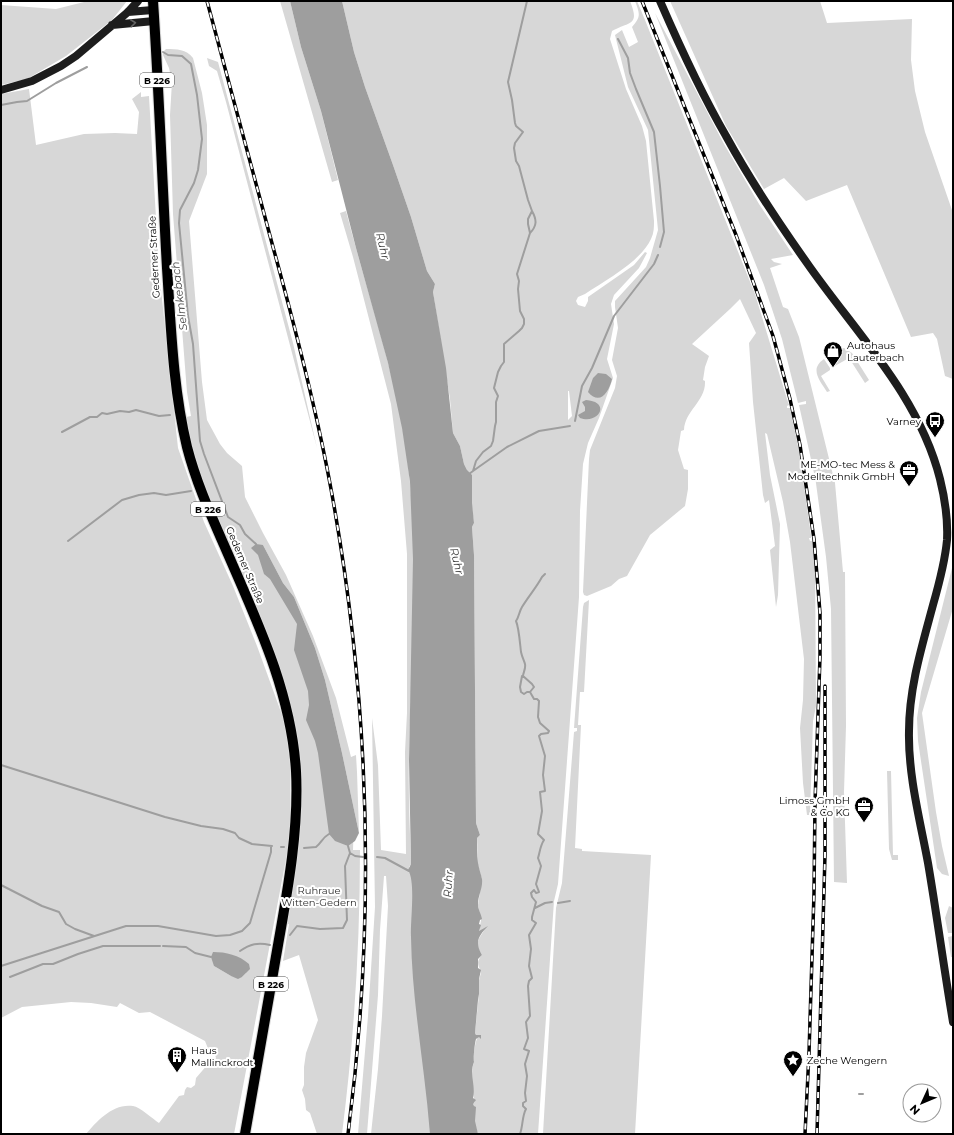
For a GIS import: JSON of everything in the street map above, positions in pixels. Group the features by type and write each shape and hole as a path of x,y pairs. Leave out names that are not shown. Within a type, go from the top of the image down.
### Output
{"main road":[{"path":"1,90 32,81 61,66 76,56 128,12 138,1"},
{"path":"660,1 690,67 729,142 807,264 892,375 924,434 938,469 943,490 946,519 946,548 941,577 916,672 909,732 911,767 933,893 953,1022"},
{"path":"128,12 153,11"},
{"path":"112,25 153,11"},
{"name":"Gederner Straße","path":"153,11 171,335 177,391 186,444 199,488 264,637 278,676 285,701 294,752 296,800 287,894 245,1134"}],"green space":[{"path":"88,1 127,1 112,20 66,56 27,79 1,85 1,5 56,9"},
{"path":"280,1 290,1 301,47 321,111 338,180 332,182"},
{"path":"342,1 630,1 633,9 634,15 632,22 612,31 610,39 626,89 642,126 646,141 654,228 651,239 646,247 631,263 612,277 578,297 576,301 578,305 585,307 588,297 634,265 645,252 647,253 639,268 614,295 611,304 614,324 607,359 613,378 599,418 588,443 583,464 580,511 579,597 558,884 554,901 538,1134 478,1134 475,1125 473,1103 475,1102 472,1070 476,1042 478,1037 481,1037 475,1033 479,980 481,973 478,962 482,955 478,947 478,941 485,929 479,932 481,920 478,905 482,879 478,865 477,838 480,835 476,823 474,555 472,527 474,523 467,470 460,446 453,433 450,399 433,292 435,284 427,271 411,217 354,52","holes":["568,391 569,391 572,416 568,420"]},
{"path":"635,1 637,1 645,20 755,294 789,405 787,408 790,408 799,451 811,535 811,538 809,538 810,541 812,541 815,559 816,706 813,721 810,815 807,815 803,783 800,728 803,700 804,659 790,542 783,502 767,434 765,433 770,475 780,524 778,595 776,607 770,550 775,546 769,500 765,503 763,495 753,402 749,343 756,333 740,299 692,344 709,356 705,367 703,380 705,381 702,394 685,423 684,430 681,431 678,450 684,469 688,470 688,489 685,506 650,535 627,576 619,579 611,586 587,596 584,595 583,592 590,450 615,388 617,376 612,360 618,328 615,301 646,267 658,230 648,130 628,87 615,35 622,30 629,47 638,42 632,27 637,21 639,15"},
{"path":"670,1 820,1 827,23 912,19 911,60 915,91 925,132 953,213 953,379 945,376 937,339 933,333 911,337 847,185 806,201 784,178 764,189 726,126"},
{"path":"655,13 724,144 759,204 793,255 771,259 774,262 782,264 770,268 783,307 788,309 799,337 835,483 843,572 845,572 846,726 844,792 847,883 834,882 831,609 826,557 815,476 820,475 821,472 814,473 799,405 806,404 806,401 798,403 782,339 764,285"},
{"name":"Ruhraue Witten-Gedern","path":"166,49 178,49 184,51 193,58 202,93 207,125 207,174 189,221 202,382 207,420 220,444 227,453 242,466 245,497 286,575 313,636 336,698 351,757 356,755 359,833 325,680 315,648 294,597 283,583 263,545 261,545 293,602 354,818 353,850 360,850 356,992 342,1134 317,1134 310,1113 306,1110 302,1090 304,1085 304,1067 306,1053 318,1020 299,955 283,961 289,924 285,925 300,830 301,798 293,721 200,474 192,449 186,417 191,416 187,392 173,214 170,115 172,82 169,68 163,55"},
{"path":"207,58 218,62 293,343 317,448 226,102 217,71 209,66"},
{"path":"29,89 36,145 84,134 137,134 139,112 132,99 141,92 141,97 149,96 159,271 178,448 204,522 233,586 285,723 290,764 290,838 234,1134 86,1134 106,1114 119,1107 133,1106 146,1113 159,1123 179,1096 184,1095 187,1087 191,1088 195,1085 196,1078 208,1064 213,1062 216,1058 215,1054 209,1051 205,1041 150,1012 139,1013 120,1003 117,1007 71,1002 22,1007 1,1018 1,94","holes":["214,966 246,973 242,977 231,976"]},
{"path":"346,211 384,346 400,414 410,483 414,552 414,586 409,771 411,864 409,867 412,872 438,1134 371,1134 382,1016 388,906 386,876 384,876 380,930 378,995 367,1134 358,1134 375,907 372,718 378,765 381,850 406,854 405,752 407,713 407,554 401,481 391,404 353,257 340,213"},
{"path":"844,348 852,353 869,380 865,383 849,358 833,367 827,357"},
{"path":"824,359 830,368 830,370 821,376 830,391 827,392 817,375 817,367"},
{"path":"953,564 953,608 922,713 936,812 949,876 942,874 937,868 918,741 917,718 921,692"},
{"path":"589,600 584,692 580,692 578,725 581,725 575,848 582,849 582,851 651,855 635,1134 543,1134 556,908 562,883 574,732 577,731 577,728 574,728 583,607 584,603"},
{"path":"887,771 891,771 893,855 898,855 898,860 892,860 889,849"},
{"path":"949,906 953,908 953,933 948,933 945,918"},
{"path":"953,936 953,957 951,957 948,937"}],"water":[{"name":"Ruhr","path":"290,1 342,1 354,52 365,87 411,217 427,271 435,284 433,292 446,368 453,433 460,446 464,464 472,475 474,523 472,527 474,555 476,823 480,835 477,838 477,854 482,879 478,904 482,919 480,920 479,924 481,925 479,931 488,926 480,936 478,942 482,955 478,959 478,968 481,970 475,1033 476,1035 481,1035 481,1039 479,1037 476,1039 472,1071 474,1089 473,1098 476,1100 473,1104 476,1107 475,1121 478,1134 430,1134 416,1011 411,937 412,883 408,870 411,864 409,760 413,559 410,482 402,428 388,363 356,248 321,111 301,47"},
{"path":"598,373 606,374 612,379 606,393 603,396 596,398 588,392 593,378"},
{"path":"586,400 599,405 600,412 597,416 586,419 580,418 578,415 585,411 585,407 582,402"},
{"path":"256,544 263,545 283,583 294,597 315,648 325,680 359,833 355,841 348,846 335,841 329,834 318,753 315,741 306,720 309,705 308,691 294,650 297,624 270,579 264,574 258,555 251,548"},
{"path":"213,952 227,953 237,956 249,964 250,969 238,979 231,976 214,966 211,957"}],"waterway":[{"path":"469,474 473,471 476,461 483,452 491,446 493,441 496,422 496,402 498,396 494,388 498,372 504,362 504,344 519,331 524,324 524,319 520,311 518,289 519,281 517,274 530,233 528,219 532,211 519,166 516,161 514,148 515,143 523,132 516,126 515,123 508,82 527,1"},
{"path":"618,39 628,58 630,73 654,132 664,232 660,247"},
{"name":"Selmkebach","path":"163,52 168,55 182,56 191,64 197,95 202,139 198,170 194,183 180,210 179,223 188,316 193,344 200,441 228,517 240,525 245,534 256,544"},
{"name":"Selmkebach","path":"1,105 27,101 56,83 87,67"},
{"path":"530,233 536,223 532,211"},
{"path":"575,421 582,386 592,368 614,316 654,264 658,255"},
{"path":"62,432 90,417 97,417 102,413 107,414 136,410 159,416 170,415"},
{"path":"473,471 507,447 539,431 570,426"},
{"path":"68,541 122,500 139,495 154,493 166,495 191,491"},
{"path":"520,1134 526,1109 523,1106 523,1103 526,1101 525,1093 527,1076 525,1064 529,1051 524,1049 528,1038 526,1022 530,1016 528,986 529,981 532,978 529,966 531,949 529,935 536,923 532,920 536,902 531,893 534,890 536,893 539,892 536,884 541,866 538,858 544,840 538,834 542,811 540,792 545,791 543,775 545,756 539,736 541,734 548,733 549,731 540,723 538,717 539,701 534,699 530,692 534,687 523,676 525,664 521,652 519,632 516,621 522,607 545,574"},
{"path":"522,676 520,687 521,692 524,694 530,692"},
{"path":"1,765 165,817 201,826 223,829 235,833 239,838 252,844 272,846"},
{"path":"304,848 316,847 329,834"},
{"path":"1,966 126,926 158,926 216,936 230,935 242,931 250,923 271,852 271,846"},
{"name":"Selmkebach","path":"348,846 350,853 355,856 363,857"},
{"path":"290,935 297,926 320,929 343,928 347,920 345,866 350,853"},
{"name":"Selmkebach","path":"377,857 385,858 409,871"},
{"path":"1,885 42,906 59,912 66,924 94,936"},
{"path":"558,903 570,901"},
{"path":"535,908 545,903 552,902"},
{"path":"240,951 254,944 270,945"},
{"path":"10,977 43,964 53,964 103,946 160,946"},
{"path":"163,946 186,947 195,953 211,957"}],"railway":[{"path":"207,1 305,367 319,428 344,569 354,649 361,730 365,811 365,892 363,973 357,1054 348,1134"},
{"path":"642,1 736,235 773,336 790,399 800,445 814,539 820,613 820,657 809,1053 805,1134"},
{"path":"817,1134 825,855 825,686"}],"place":[{"name":"Autohaus Lauterbach","path":"833,368"},
{"name":"Varney","path":"935,438"},
{"name":"ME-MO-tec Mess & Modelltechnik GmbH","path":"909,487"},
{"name":"Limoss GmbH & Co KG","path":"864,823"},
{"name":"Haus Mallinckrodt","path":"177,1073"},
{"name":"Zeche Wengern","path":"793,1077"}]}
